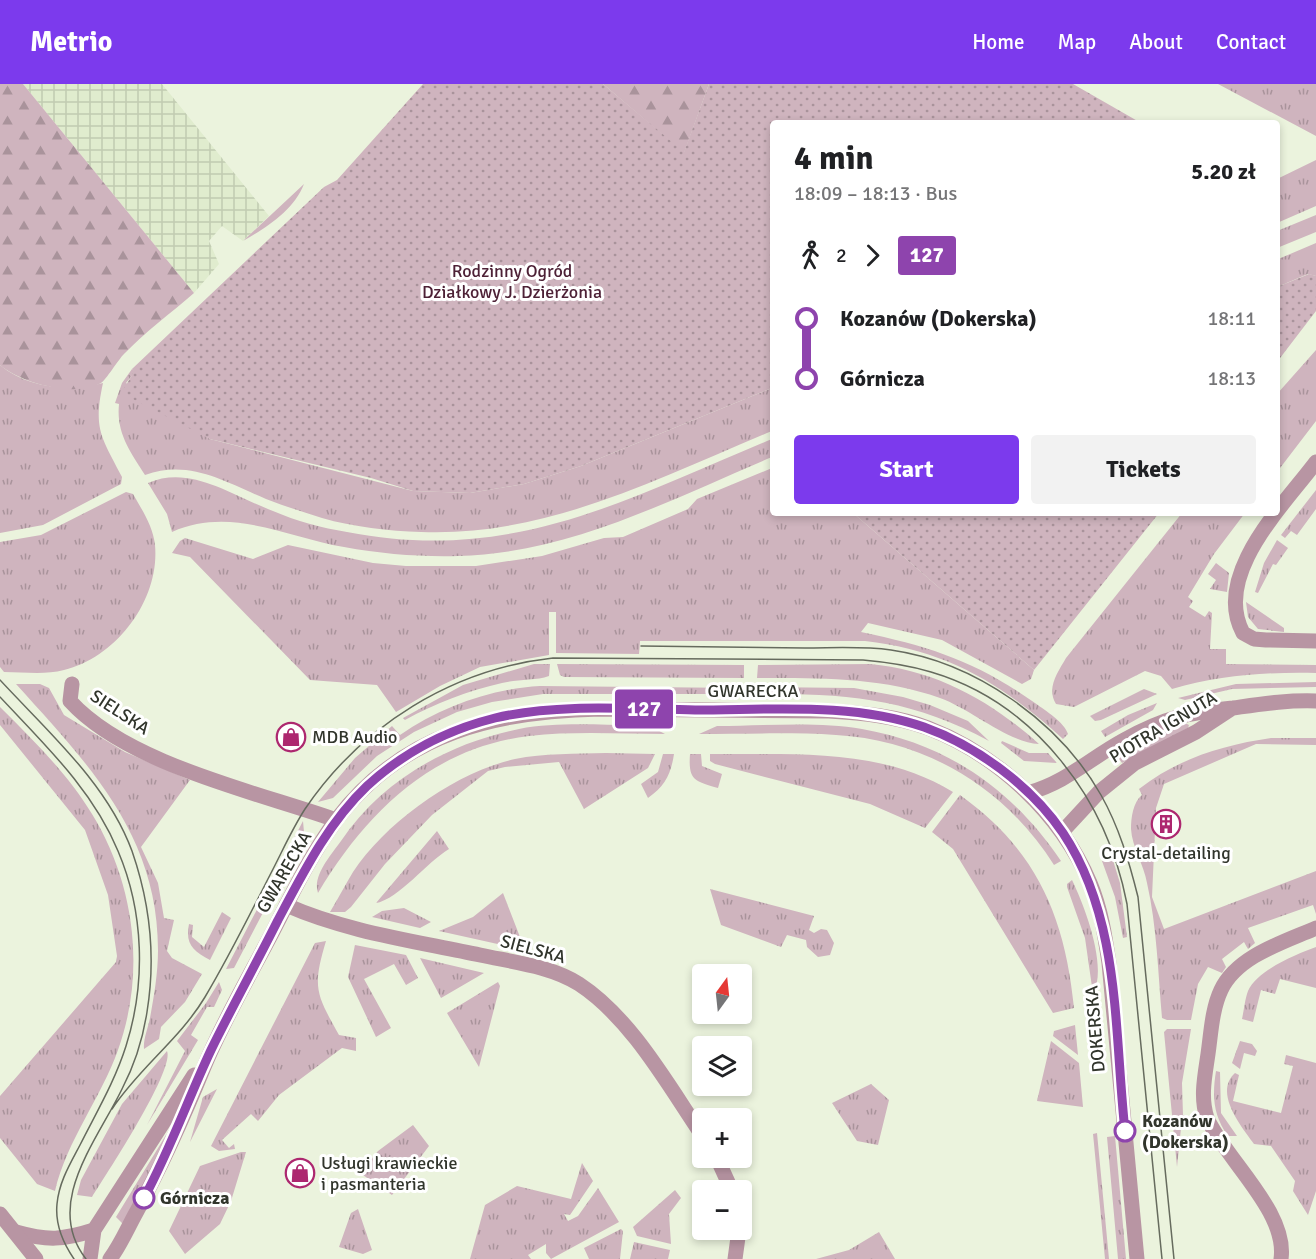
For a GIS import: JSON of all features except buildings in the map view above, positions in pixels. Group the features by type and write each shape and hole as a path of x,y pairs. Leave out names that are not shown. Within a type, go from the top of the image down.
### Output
{"street":[{"path":"1280,510 1316,462"},
{"path":"1276,516 1245,557 1236,592 1235,611 1243,633 1254,639 1316,641"},
{"name":"SIELSKA","path":"72,684 70,701 77,709 94,723 152,756 336,820"},
{"name":"PIOTRA IGNUTA","path":"1028,794 1061,782 1108,749 1168,718 1195,711 1234,708 1281,700 1316,701"},
{"name":"PIOTRA IGNUTA","path":"1062,832 1099,792 1135,763 1196,732 1234,708"},
{"name":"GWARECKA","path":"110,1259 159,1171 210,1053 286,905 336,820 366,787 393,765 442,735 497,718 562,710 862,713 908,722 946,736 988,760 1044,811"},
{"name":"DOKERSKA","path":"1044,811 1062,832 1090,883 1102,916 1109,963 1137,1259"},
{"name":"SIELSKA","path":"286,905 312,916 352,928 529,965 562,975 579,984 626,1026 692,1121"},
{"path":"1281,1259 1282,1245 1275,1221 1207,1118 1203,1098 1204,1079 1217,1001 1230,977 1250,960 1316,928"},
{"name":"GWARECKA","path":"90,1259 94,1230 170,1110 210,1053"},
{"path":"0,1214 36,1259"},
{"path":"16,1232 37,1238 64,1239 94,1230"},
{"path":"735,1259 738,1240"}],"shaded area":[{"path":"23,84 162,84 269,216 243,241 222,226 209,241 219,264 194,293"}],"green space":[{"path":"0,84 23,84 194,293 132,346 101,383 90,387 63,389 34,383 9,372 0,365"},
{"name":"Rodzinny Ogród Działkowy J. Dzierżonia","path":"423,84 603,84 684,152 709,84 1073,84 1136,120 770,120 770,389 581,466 524,484 470,493 413,491 371,478 210,439 121,393 134,372 132,369 324,187 337,180"},
{"path":"603,84 709,84 684,153"},
{"path":"1218,84 1316,84 1316,136"},
{"path":"1316,160 1316,206 1280,222 1280,178"},
{"path":"304,184 286,210 270,224 243,241"},
{"path":"1316,215 1316,232 1280,247 1280,230"},
{"path":"1316,243 1316,276 1308,274 1280,286 1280,258"},
{"path":"1309,274 1316,276 1316,311 1280,358 1280,286"},
{"path":"1316,350 1316,421 1280,468 1280,391"},
{"path":"0,365 23,379 49,386 76,387 103,383 99,422 104,441 122,477 121,484 43,525 0,533"},
{"path":"132,369 135,372 126,383 210,439 413,491 470,493 524,484 581,466 770,389 770,432 645,485 558,515 513,525 468,531 384,530 322,518 192,471 161,471 145,475 122,433 119,404 115,403 122,383"},
{"path":"770,440 770,458 619,522 539,546 499,553 458,556 401,554 358,549 237,523 216,522 194,525 172,532 167,514 148,483 164,478 180,477 196,480 309,524 407,540 462,540 515,533 616,504"},
{"path":"770,469 770,516 856,516 1034,670 1031,679 1022,684 942,640 868,623 861,632 931,650 972,666 992,676 1044,710 1059,721 1068,734 1063,739 1019,702 973,673 922,653 895,646 865,641 640,641 639,654 556,653 556,612 549,612 549,655 480,667 440,686 396,712 377,685 310,680 190,557 172,553 180,541 185,538 253,559 288,545 373,563 406,566 476,566 542,556 604,538 623,537 688,509 697,499"},
{"path":"1316,490 1316,509 1297,535 1291,531 1285,538 1281,535"},
{"path":"126,492 133,494 143,512 152,531 155,545 155,565 150,585 131,623 101,653 83,663 64,670 49,672 4,672 0,667 0,542 41,535"},
{"path":"856,516 1157,516 1034,670"},
{"path":"1180,516 1243,516 1214,554 1188,597 1193,601 1189,607 1205,617 1209,611 1212,613 1210,649 1226,649 1226,664 1316,665 1316,673 1243,675 1208,680 1172,689 1161,676 1145,671 1074,707 1056,704 1052,692 1057,674 1066,658"},
{"path":"1277,540 1288,548 1276,565 1273,564 1258,593 1255,592 1264,563"},
{"path":"1216,563 1229,573 1227,592 1210,589 1216,580 1208,574"},
{"path":"1246,602 1284,628 1284,632 1258,629 1248,617"},
{"path":"534,664 550,664 549,676 508,682 476,690 440,703 405,720 403,718 463,685"},
{"path":"557,664 744,665 744,678 564,677 560,675"},
{"path":"870,664 918,673 961,690 1002,714 1039,744 1014,738 952,703 918,691 850,680 757,678 758,665"},
{"path":"1316,682 1316,687 1232,689 1185,700 1178,698 1236,684"},
{"path":"16,684 40,684 49,688 64,715 125,752 190,780 141,847 158,883 164,918 174,920 167,951 172,958 202,974 185,1002 161,1027 159,1039 144,1049 156,984 158,950 155,909 146,871 132,836 93,773"},
{"path":"540,686 743,688 739,694 543,694 492,702 457,712 414,732 377,756 333,798 318,802 355,758 392,726 400,735 432,716 467,701 503,691"},
{"path":"755,687 854,688 903,697 930,705 968,721 989,741 961,727 906,707 850,697 761,694"},
{"path":"1144,689 1157,694 1101,720 1095,721 1090,716"},
{"path":"1157,703 1153,710 1105,737 1101,731 1128,715"},
{"path":"0,707 61,771 92,814 107,841 118,869 127,899 132,929 132,990 127,1020 111,1068 68,1154 55,1191 37,1184 0,1138 0,1096 116,962 117,956 108,895 85,830 0,725"},
{"path":"1185,723 1189,725 1188,728 1122,763 1117,756 1149,738"},
{"path":"567,724 648,725 665,734 546,734 494,743 461,754 432,770 405,789 380,811 357,836 318,893 320,873 358,819 397,782 419,767 467,744 519,729"},
{"path":"717,726 845,727 893,736 923,746 976,774 1000,792 1022,813 1061,861 1054,865 1035,838 988,792 961,773 932,758 870,739 836,735 699,734"},
{"path":"1271,738 1316,738 1316,745 1256,744 1164,784 1156,808 1152,897 1164,929 1316,871 1316,914 1313,905 1248,928 1255,943 1248,949 1244,942 1222,959 1226,967 1222,973 1208,967 1198,984 1191,1020 1167,1020 1162,1018 1150,900 1131,829 1132,815 1142,795 1139,789 1169,769 1201,755 1218,749"},
{"path":"1002,741 1029,753 1048,753 1057,763 1024,761 1001,743"},
{"path":"606,753 655,754 648,768 584,809 559,762 505,767 488,771 432,815 385,864 351,907 345,912 330,912 367,853 403,818 447,787 469,775 515,759"},
{"path":"663,754 674,754 671,768 663,784 648,798 641,784 658,772"},
{"path":"690,754 701,754 702,766 722,774 718,788 704,784 692,775"},
{"path":"710,754 835,756 866,760 925,777 953,792 925,828 870,804 715,764 710,761"},
{"path":"960,795 987,816 1009,839 1028,863 1042,888 1063,944 1074,1008 1053,1013 953,849 932,832"},
{"path":"303,821 304,832 301,840 234,968 226,969"},
{"path":"437,831 449,849 394,895 376,903"},
{"path":"1112,857 1120,883 1127,937 1123,938 1115,897 1102,861"},
{"path":"1072,880 1083,905 1096,953 1098,969 1093,994 1085,938 1067,887"},
{"path":"710,889 814,916 809,930 814,933 821,929 827,930 834,943 830,955 818,957 807,947 806,940 787,935 781,947 721,925"},
{"path":"503,893 525,950 439,931 473,917"},
{"path":"404,908 431,922 420,928 372,917 382,911"},
{"path":"222,912 231,918 210,960 195,950 189,942 189,924 193,925 192,937 204,947"},
{"path":"326,941 318,981 321,1000 339,1035 356,1038 356,1051 342,1048 279,1095 258,1121 251,1114 222,1140 229,1148 234,1144 235,1149 219,1151 211,1146 315,943"},
{"path":"355,945 406,955 418,978 406,985 394,964 364,979 391,1028 376,1037 348,977"},
{"path":"1316,947 1316,988 1280,979 1275,994 1261,990 1253,1022 1242,1019 1248,991 1260,976 1278,964"},
{"path":"420,958 484,973 441,998"},
{"path":"219,982 222,990 214,1007 207,1007 191,1035 198,1040 147,1125 185,1051 177,1041"},
{"path":"498,982 500,986 479,1067 447,1013"},
{"path":"1075,1025 1078,1055 1053,1036 1054,1031"},
{"path":"1167,1029 1191,1029 1182,1083 1183,1115 1198,1118 1181,1128 1177,1167 1164,1032"},
{"path":"1051,1041 1079,1063 1083,1107 1037,1101"},
{"path":"1240,1041 1252,1044 1257,1051 1255,1056 1244,1053 1240,1069 1232,1063"},
{"path":"167,1051 167,1062 161,1079 111,1168 92,1197 77,1195 81,1180 122,1104"},
{"path":"1286,1055 1316,1063 1316,1191 1308,1215 1293,1191 1295,1181 1271,1146 1254,1144 1237,1119 1228,1100 1229,1081 1235,1073 1239,1075 1233,1101 1281,1113 1293,1066 1284,1064"},
{"path":"1216,1071 1220,1072 1221,1113 1237,1136 1228,1136 1219,1120 1214,1097"},
{"path":"871,1084 889,1100 878,1145 857,1141 832,1103"},
{"path":"217,1089 190,1142 203,1097"},
{"path":"413,1125 429,1146 392,1195 360,1173 378,1151"},
{"path":"1097,1133 1109,1259 1105,1259 1093,1134"},
{"path":"166,1135 168,1139 123,1224 116,1217"},
{"path":"1115,1136 1126,1259 1118,1259 1107,1137"},
{"path":"246,1152 231,1201 220,1224 185,1254 169,1231 200,1166"},
{"path":"582,1163 593,1181 570,1215 564,1214 568,1221 578,1216 598,1188 619,1222 551,1259 546,1253 546,1244 528,1255 531,1259 470,1259 485,1205 517,1186 571,1199"},
{"path":"675,1190 681,1198 669,1214 671,1244 637,1236 633,1227"},
{"path":"358,1209 372,1250 363,1254 339,1247 351,1213"},
{"path":"621,1229 623,1231 620,1259 589,1259 584,1248"},
{"path":"879,1232 895,1259 816,1259 849,1250"},
{"path":"634,1242 670,1250 668,1259 630,1259"}],"tram line":[{"path":"641,646 869,648 922,657 953,667 1012,699 1062,743 1083,768 1101,795 1113,819 1123,844 1138,897 1174,1259"},
{"path":"112,1109 134,1080 184,1026 205,997 305,809 328,779 354,752 382,727 413,706 446,688 480,674 516,664 553,658 863,660 889,663 931,672 969,687 1003,707 1034,732 1061,761 1084,793 1103,828 1117,865 1127,904 1162,1259"},
{"path":"0,680 75,760 108,803 132,851 143,890 150,930 150,991 140,1042 126,1080 78,1173 72,1195 70,1217 74,1238 86,1259"},
{"path":"0,697 66,769 108,829 127,874 137,923 139,948 137,998 126,1046 111,1084 66,1173 58,1196 59,1226 63,1240 74,1259"}],"bus line":[{"name":"127","path":"144,1198 186,1112 210,1053 308,865 336,820 366,787 393,765 442,735 497,718 562,710 862,713 927,728 988,760 1028,794 1062,832 1090,883 1102,916 1109,963 1125,1131"}],"place":[{"name":"MDB Audio","path":"291,737"},
{"name":"Crystal-detailing","path":"1166,824"},
{"name":"Kozanów (Dokerska)","path":"1125,1131"},
{"name":"Usługi krawieckie i pasmanteria","path":"300,1173"},
{"name":"Górnicza","path":"144,1198"}]}
